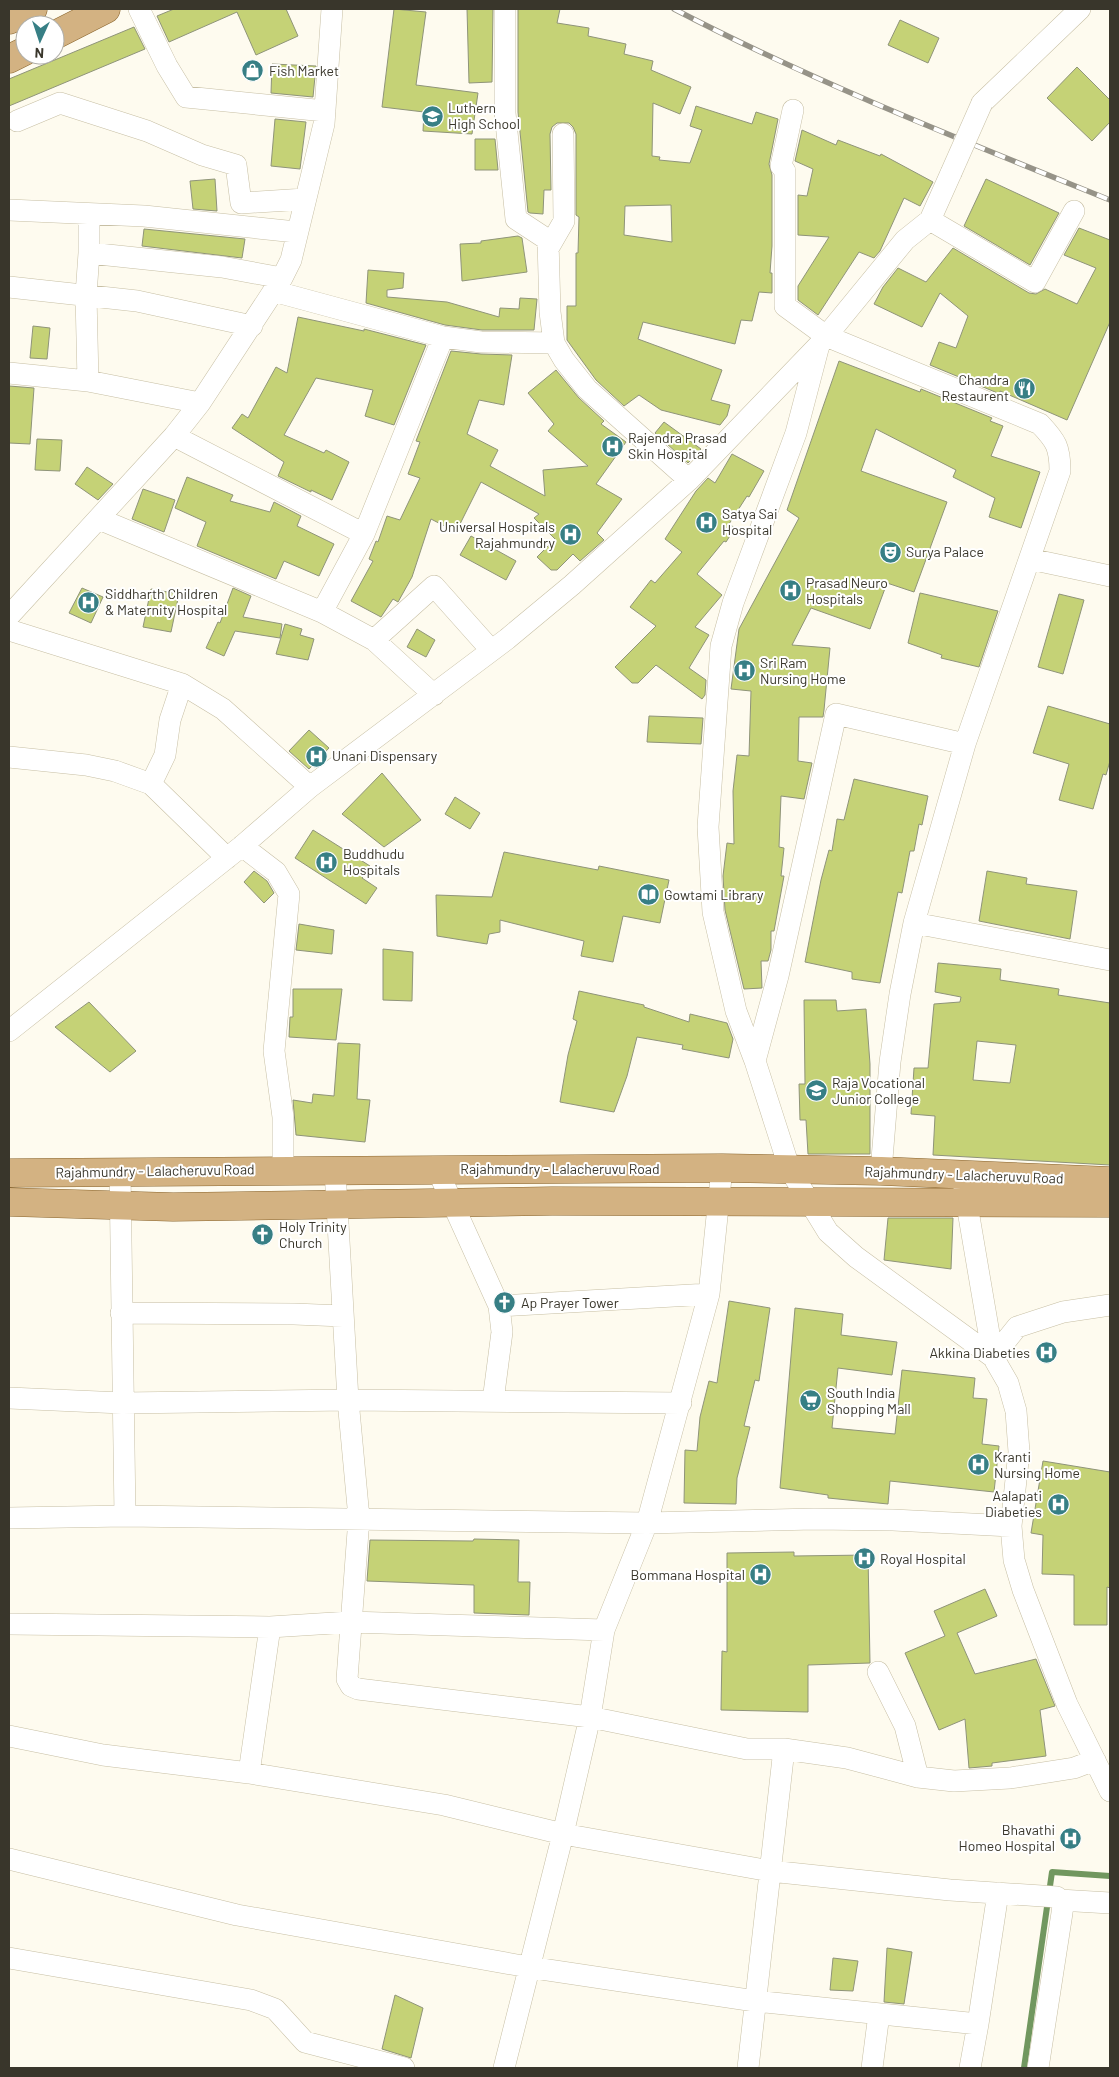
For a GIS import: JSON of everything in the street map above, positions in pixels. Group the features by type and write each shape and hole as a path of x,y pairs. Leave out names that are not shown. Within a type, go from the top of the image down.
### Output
{"main road":[{"path":"9,20 33,9"},
{"path":"65,30 106,9"},
{"name":"Rajahmundry - Lalacheruvu Road","path":"9,1172 722,1168 881,1170 1110,1181"},
{"path":"9,1202 173,1207 452,1202 809,1201 1110,1203"}],"street":[{"path":"139,9 167,66 186,97 325,110"},
{"path":"9,616 174,436 200,403 278,285 291,260 296,232 324,124 332,9"},
{"path":"505,9 505,113 516,219 548,240 550,312 554,343 564,360 587,389 689,480"},
{"path":"9,1031 234,852 310,787 434,695 572,585 689,480 823,340 905,240 930,220 982,103 1080,9"},
{"path":"17,121 60,103 147,131 202,155 236,164 241,203 305,199"},
{"path":"793,110 780,166 785,171 785,306 823,340 1040,424 1054,438 1060,452 1060,471 965,744 914,923 900,994 890,1062 881,1170"},
{"path":"548,247 564,222 563,134"},
{"path":"9,210 144,216 296,232"},
{"path":"930,220 1035,282 1074,211"},
{"path":"88,382 86,295 89,214"},
{"path":"89,253 222,267 443,337 481,342 554,343"},
{"path":"9,287 137,301 252,326"},
{"path":"322,612 364,534 443,337"},
{"path":"823,340 796,433 733,603 721,646 716,693 708,827 713,912 736,1012 755,1061 790,1170 828,1232 856,1257 993,1357"},
{"path":"9,373 88,382 200,403"},
{"path":"174,436 364,534"},
{"path":"99,519 322,612 374,640 434,695"},
{"path":"1030,559 1110,576"},
{"path":"374,640 434,586 491,650"},
{"path":"9,630 182,684 223,709 310,787"},
{"path":"151,784 165,755 170,720 182,684"},
{"path":"755,1061 778,976 836,714 965,744"},
{"path":"9,757 86,765 115,771 151,784 234,852 276,872 288,894 274,1050 282,1117 283,1170"},
{"path":"914,923 1110,960"},
{"path":"504,2068 590,1718 604,1630 647,1523 709,1294 722,1168"},
{"path":"335,1170 348,1400 359,1518 347,1679 351,1686 358,1689 590,1718 747,1749 784,1749 847,1758 918,1777 954,1781 1010,1778 1074,1768 1095,1760"},
{"path":"437,1170 499,1306 502,1332 493,1402"},
{"path":"120,1172 124,1516"},
{"path":"962,1174 993,1357 1008,1383 1016,1411 1019,1452 1011,1526 1014,1560 1023,1590 1067,1704 1110,1791"},
{"path":"499,1306 709,1294"},
{"path":"993,1357 1017,1327 1063,1312 1110,1305"},
{"path":"121,1313 343,1316"},
{"path":"9,1398 122,1403 348,1400 681,1403"},
{"path":"9,1518 124,1516 647,1523 843,1520 1011,1526"},
{"path":"9,1624 270,1627 350,1622 604,1630"},
{"path":"250,1773 270,1627"},
{"path":"878,1672 905,1726 918,1777"},
{"path":"9,1736 103,1755 250,1773 444,1805 563,1834 770,1871 950,1890 1057,1897 1063,1903 1062,1913 1038,2068"},
{"path":"748,2068 784,1749"},
{"path":"9,1859 245,1917 528,1967 755,2001 978,2024"},
{"path":"970,2068 998,1893"},
{"path":"1059,1900 1110,1903"},
{"path":"9,1958 251,2000 275,2009 305,2042 404,2068"},
{"path":"872,2068 879,2014"}],"building":[{"path":"174,9 286,9 298,36 256,55 237,12 169,42 157,16"},
{"path":"394,9 426,12 416,85 478,93 472,134 423,131 424,112 382,107"},
{"path":"467,9 493,9 492,82 469,83"},
{"path":"518,9 560,9 557,23 589,28 588,36 626,44 624,54 653,61 651,70 691,87 680,114 653,103 652,156 660,157 659,160 690,163 702,130 690,126 696,106 752,124 756,112 778,119 769,164 772,175 770,273 772,273 772,293 759,292 752,321 741,320 735,344 643,322 638,339 722,370 711,400 730,405 727,416 720,425 661,410 639,395 624,406 596,380 567,340 567,306 576,306 576,253 578,253 579,217 576,215 576,134 569,123 557,123 552,127 550,134 551,190 544,190 543,214 530,213 528,212 518,112","holes":["671,205 672,242 624,235 625,206"]},
{"path":"900,20 939,38 928,63 888,45"},
{"path":"134,27 145,49 9,106 9,79 43,65 65,65 65,56"},
{"path":"272,64 316,66 313,97 271,93"},
{"path":"1077,67 1110,100 1110,122 1092,141 1047,98"},
{"path":"275,119 306,122 300,169 271,166"},
{"path":"802,130 836,145 838,140 880,156 881,154 933,182 920,206 904,198 880,251 874,258 859,252 818,315 798,300 798,286 829,237 798,235 798,195 807,196 813,169 795,161"},
{"path":"475,139 495,139 498,170 475,170"},
{"path":"215,179 217,211 193,209 190,181"},
{"path":"986,179 1059,213 1030,265 964,226"},
{"path":"1079,228 1110,240 1110,322 1067,420 1000,391 1000,394 930,365 939,342 956,348 968,316 940,293 922,327 874,304 883,287 898,268 926,282 953,248 1029,293 1036,294 1045,289 1077,304 1096,268 1064,255"},
{"path":"144,229 245,239 242,258 142,246"},
{"path":"518,236 522,238 527,272 462,281 460,244 481,243 481,241"},
{"path":"368,270 404,273 403,288 387,290 387,297 447,302 499,317 500,308 519,309 520,298 537,299 534,330 482,330 445,325 366,303"},
{"path":"298,317 364,331 364,329 426,345 394,425 365,416 373,390 316,378 284,435 324,453 326,450 349,462 332,500 278,476 284,462 232,428 242,414 248,418 276,367 287,373"},
{"path":"33,326 50,328 47,359 30,358"},
{"path":"451,351 512,355 504,405 479,400 467,434 498,450 490,466 545,496 543,470 588,466 548,431 554,424 528,393 556,370 579,398 604,421 601,424 626,442 596,484 622,499 597,533 604,540 580,561 573,554 557,570 551,570 537,557 555,539 534,518 539,514 481,482 456,532 431,519 412,577 398,602 393,599 381,617 351,601 373,561 369,559 376,541 378,542 387,516 400,520 420,478 408,474 420,442 416,441"},
{"path":"839,361 920,392 921,389 992,418 990,421 1003,426 991,456 1040,472 1021,528 989,517 995,498 953,477 956,470 876,429 861,471 947,502 914,592 887,583 870,629 811,608 792,645 830,648 824,710 823,717 799,717 798,761 812,763 804,799 781,796 779,847 784,848 781,876 784,876 774,931 771,931 771,950 768,961 761,961 762,988 744,989 725,910 723,876 727,843 734,844 733,791 737,755 749,756 751,691 731,689 739,629 799,518 787,510"},
{"path":"9,386 34,388 30,444 9,443"},
{"path":"664,422 701,449 688,463 655,433"},
{"path":"37,439 62,440 60,471 35,470"},
{"path":"732,454 764,471 749,497 747,496 729,524 735,528 726,542 724,541 697,574 722,595 695,627 709,635 689,668 706,680 705,695 702,699 656,665 638,683 632,683 615,667 656,626 630,607 651,580 655,583 682,552 665,539 696,491 708,478 715,483"},
{"path":"87,467 113,484 98,500 75,484"},
{"path":"187,477 233,495 230,501 270,512 274,502 301,516 297,526 334,544 319,576 284,561 276,579 197,546 206,522 175,508"},
{"path":"143,489 175,500 164,532 132,519"},
{"path":"471,536 516,561 506,580 460,555"},
{"path":"82,588 103,597 91,623 69,613"},
{"path":"233,588 251,596 243,617 282,624 280,638 235,631 224,656 206,648 218,622 220,623"},
{"path":"151,589 179,594 171,632 143,627"},
{"path":"920,593 998,611 979,667 941,658 942,655 908,643"},
{"path":"1059,594 1084,600 1063,674 1038,667"},
{"path":"285,624 302,629 300,635 314,639 308,660 276,654"},
{"path":"417,629 435,640 426,657 407,647"},
{"path":"1048,706 1110,724 1110,761 1106,775 1103,774 1093,809 1059,800 1069,764 1033,753"},
{"path":"649,716 703,718 701,744 647,742"},
{"path":"309,730 329,748 309,769 289,751"},
{"path":"382,773 421,820 384,847 342,814"},
{"path":"854,779 928,796 922,825 919,824 914,851 910,851 902,893 898,892 880,983 852,979 852,972 805,962 821,880 829,850 832,851 837,819 844,820"},
{"path":"455,797 480,813 470,829 445,814"},
{"path":"313,830 370,866 362,878 377,888 366,904 295,858"},
{"path":"504,852 598,870 599,866 669,880 660,923 623,916 613,962 581,956 584,941 500,920 500,932 489,934 487,944 437,936 436,895 492,897"},
{"path":"254,871 267,881 274,893 264,903 244,882"},
{"path":"987,871 1027,878 1026,884 1077,891 1070,939 979,921"},
{"path":"299,924 334,930 332,954 296,950"},
{"path":"383,949 413,952 412,1001 383,1000"},
{"path":"938,963 1001,969 1000,980 1059,989 1058,995 1110,1003 1110,1165 933,1155 935,1116 911,1114 914,1068 928,1068 934,1004 960,1002 961,997 935,992","holes":["977,1041 1016,1045 1010,1083 973,1080"]},
{"path":"293,989 342,989 336,1040 289,1037 290,1017 293,1017"},
{"path":"579,991 644,1005 644,1007 689,1022 690,1014 727,1023 733,1039 729,1058 682,1049 683,1045 637,1037 627,1076 614,1112 560,1102 568,1055 577,1021 573,1019"},
{"path":"804,1000 836,1000 837,1011 866,1009 870,1064 870,1154 808,1154 806,1120 800,1120 799,1084 805,1084"},
{"path":"89,1002 136,1051 110,1072 55,1027"},
{"path":"338,1043 360,1044 357,1099 370,1100 365,1142 296,1135 293,1100 312,1103 313,1094 334,1096"},
{"path":"888,1218 953,1218 951,1269 884,1260"},
{"path":"729,1301 770,1308 759,1381 755,1380 744,1426 750,1427 737,1478 736,1504 684,1503 685,1450 697,1451 700,1417 709,1381 717,1383"},
{"path":"795,1308 843,1314 841,1335 897,1342 892,1375 838,1368 832,1428 895,1434 902,1370 975,1378 973,1398 987,1399 982,1444 999,1446 994,1492 890,1481 888,1504 828,1498 828,1495 780,1488"},
{"path":"1043,1461 1110,1472 1110,1588 1107,1587 1107,1625 1074,1625 1074,1575 1042,1574 1043,1535 1031,1533"},
{"path":"474,1539 519,1540 518,1582 530,1582 529,1615 474,1613 474,1585 367,1581 370,1540 473,1541"},
{"path":"794,1552 794,1556 868,1555 870,1663 808,1665 808,1712 721,1710 722,1651 727,1652 727,1553"},
{"path":"985,1589 997,1616 957,1633 975,1674 1036,1659 1055,1706 1040,1710 1046,1756 992,1763 992,1766 969,1768 965,1719 939,1730 905,1653 945,1636 934,1611"},
{"path":"887,1948 912,1952 904,2004 884,2002"},
{"path":"833,1958 858,1961 853,1991 830,1990"},
{"path":"395,1995 423,2008 411,2058 382,2049"}],"waterway":[{"path":"1024,2068 1052,1872 1110,1876"}],"railway":[{"path":"674,9 835,86 1110,200"}],"place":[{"name":"Fish Market","path":"253,71"},
{"name":"Luthern High School","path":"432,116"},
{"name":"Chandra Restaurent","path":"1025,388"},
{"name":"Rajendra Prasad Skin Hospital","path":"612,446"},
{"name":"Satya Sai Hospital","path":"706,522"},
{"name":"Universal Hospitals Rajahmundry","path":"571,535"},
{"name":"Surya Palace","path":"890,552"},
{"name":"Prasad Neuro Hospitals","path":"790,591"},
{"name":"Siddharth Children & Maternity Hospital","path":"89,602"},
{"name":"Sri Ram Nursing Home","path":"744,671"},
{"name":"Unani Dispensary","path":"316,756"},
{"name":"Buddhudu Hospitals","path":"327,862"},
{"name":"Gowtami Library","path":"648,895"},
{"name":"Raja Vocational Junior College","path":"816,1091"},
{"name":"Holy Trinity Church","path":"263,1235"},
{"name":"Ap Prayer Tower","path":"505,1303"},
{"name":"Akkina Diabeties","path":"1046,1353"},
{"name":"South India Shopping Mall","path":"811,1401"},
{"name":"Kranti Nursing Home","path":"978,1465"},
{"name":"Aalapati Diabeties","path":"1058,1504"},
{"name":"Royal Hospital","path":"864,1559"},
{"name":"Bommana Hospital","path":"761,1575"},
{"name":"Bhavathi Homeo Hospital","path":"1071,1838"}]}
